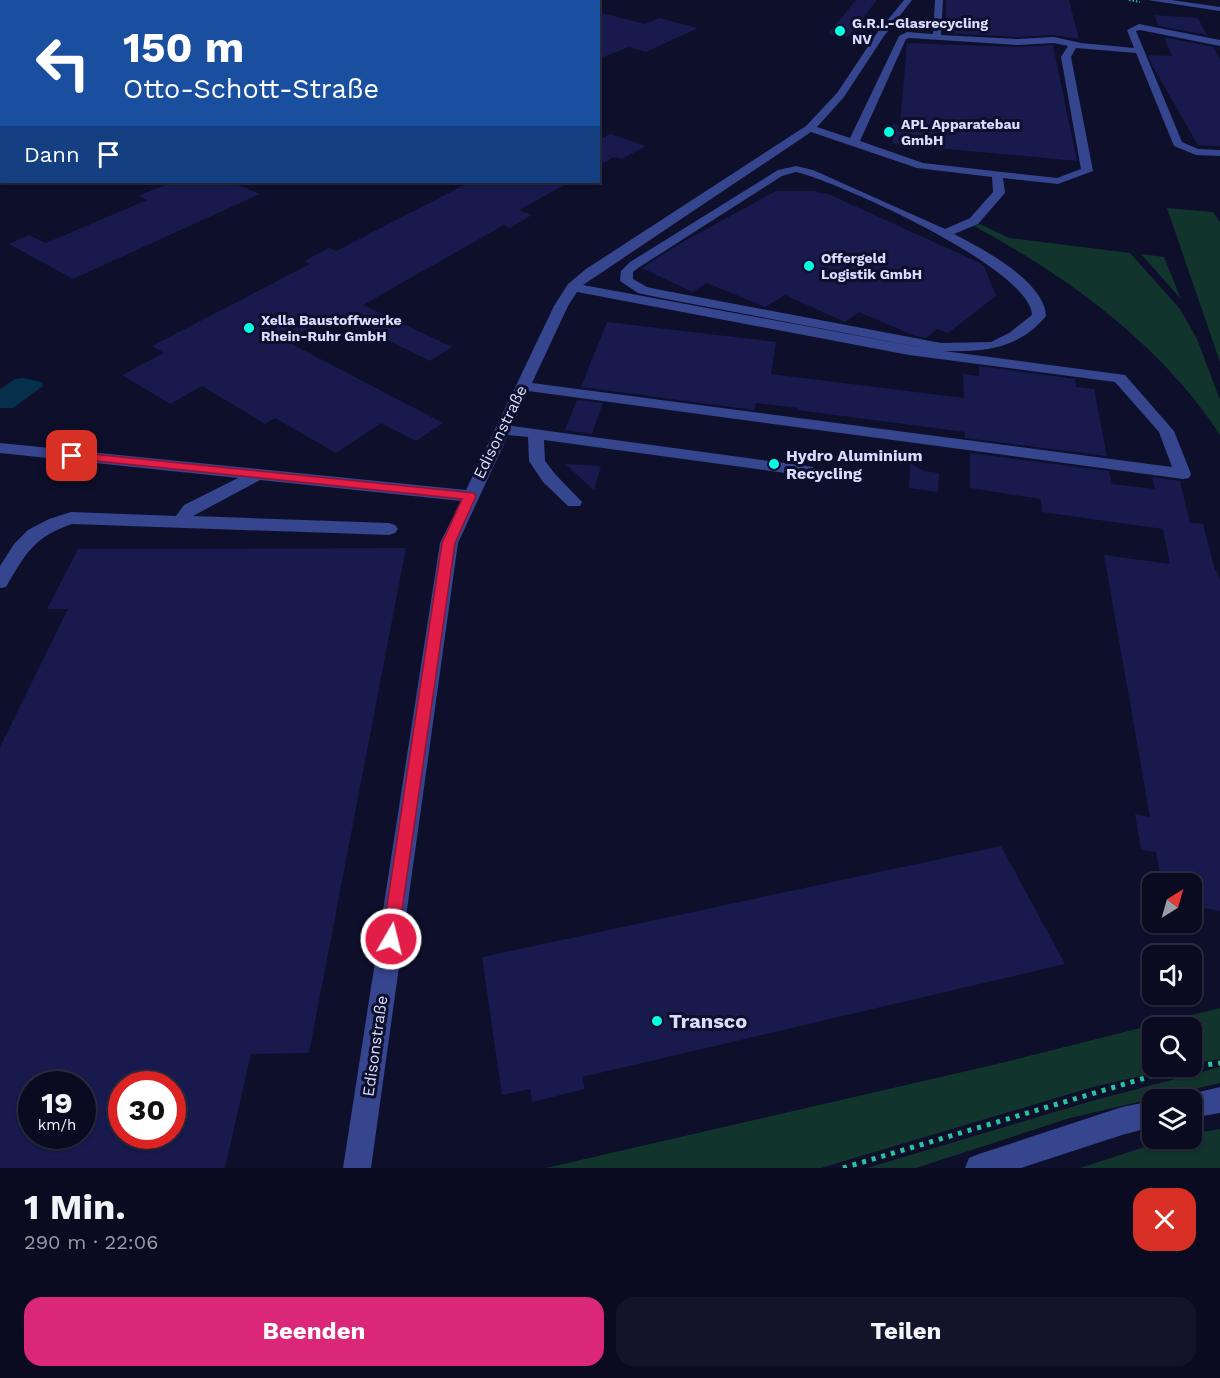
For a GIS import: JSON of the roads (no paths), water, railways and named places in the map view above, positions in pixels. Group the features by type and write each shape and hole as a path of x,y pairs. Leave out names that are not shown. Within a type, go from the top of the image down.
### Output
{"street":[{"name":"Edisonstraße","path":"357,1168 449,543 470,496 561,306 573,287 591,272 810,128 841,94 880,35 908,0"},
{"path":"937,36 939,0"},
{"path":"1152,0 1220,9"},
{"path":"1220,43 1149,28 1133,27 1131,30 1178,144 1196,152 1220,153"},
{"path":"854,142 902,38 915,34 1018,42 1054,40 1074,45 1139,51"},
{"path":"810,128 921,166 1058,181 1087,171 1066,57 1074,45"},
{"path":"796,169 818,176 901,212 943,234 998,265 1019,280 1039,305 1039,316 1015,337 1003,344 989,348 941,347 661,294 632,285 625,278 627,271 634,266 778,173 787,170 796,169"},
{"path":"943,234 974,221 999,193 997,174"},
{"path":"522,386 1183,474 1166,431 1120,378 909,351 573,287"},
{"path":"502,429 807,471"},
{"path":"536,433 537,461 549,478 574,502"},
{"path":"0,448 470,496"},
{"path":"180,522 190,510 258,474"},
{"path":"0,582 23,542 45,526 71,518 389,529"},
{"path":"1202,1103 1220,1100"},
{"path":"979,1168 1142,1116"}],"water":[{"path":"23,378 42,382 43,386 13,408 0,408 0,389 15,379"}],"place":[{"name":"G.R.I.-Glasrecycling NV","path":"840,31"},
{"name":"APL Apparatebau GmbH","path":"889,132"},
{"name":"Offergeld Logistik GmbH","path":"809,266"},
{"name":"Xella Baustoffwerke Rhein-Ruhr GmbH","path":"249,328"},
{"name":"Hydro Aluminium Recycling","path":"774,464"},
{"name":"Transco","path":"657,1021"}]}
